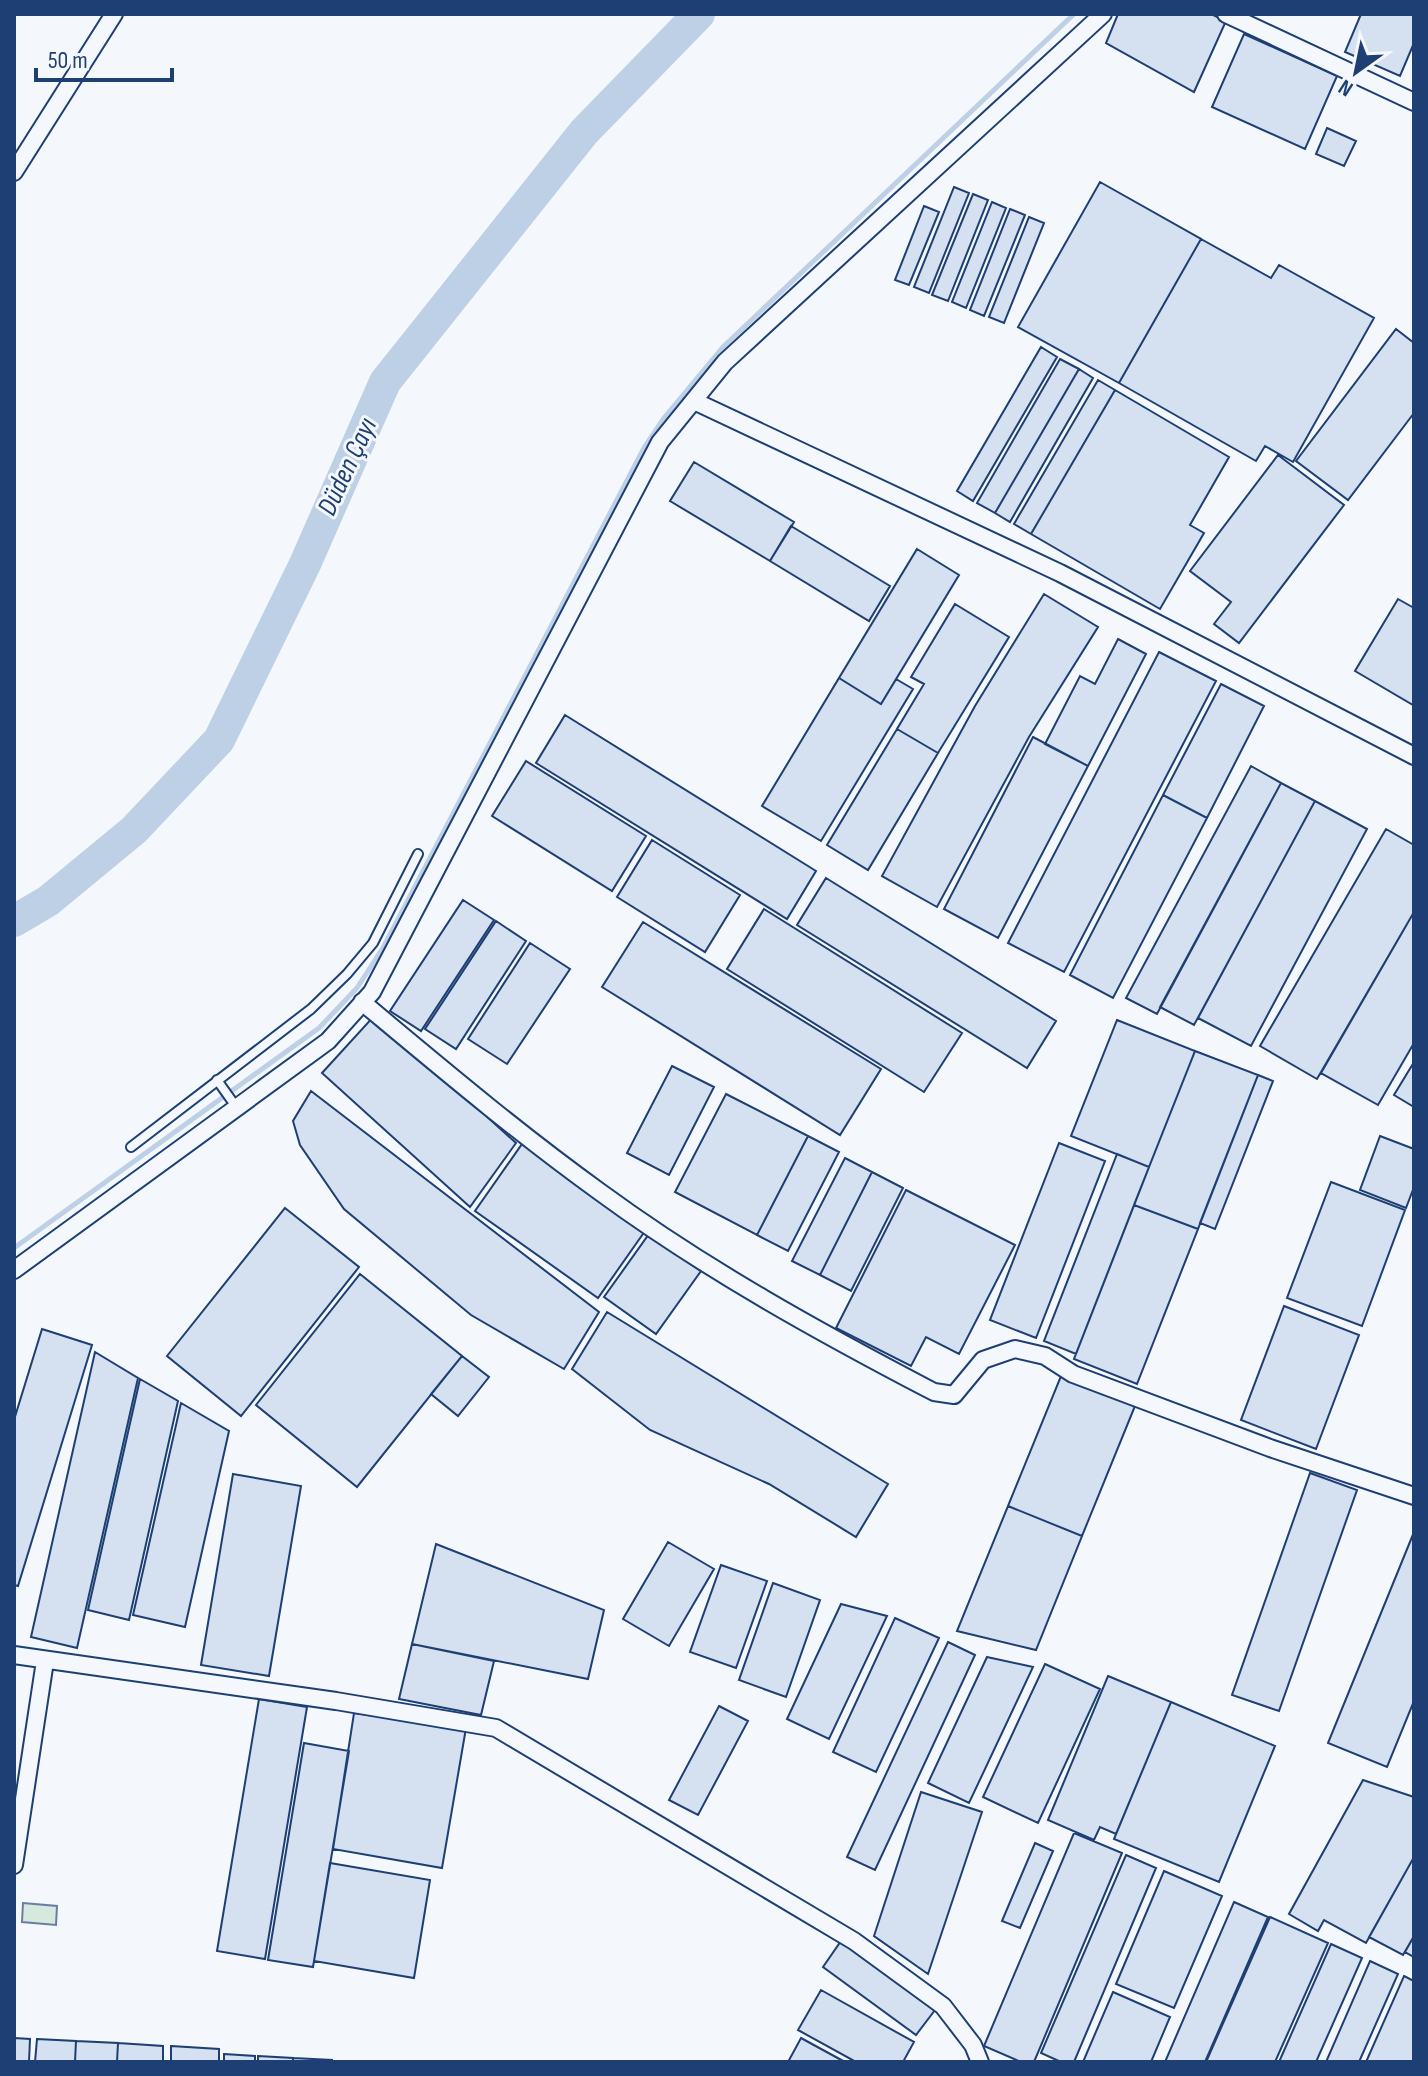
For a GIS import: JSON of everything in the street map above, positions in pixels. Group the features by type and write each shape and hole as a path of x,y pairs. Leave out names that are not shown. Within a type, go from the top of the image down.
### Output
{"street":[{"path":"14,172 114,14"},
{"path":"14,1270 328,1041 372,992 660,442 725,362 1103,14"},
{"path":"1226,14 1414,102"},
{"path":"694,401 1060,573 1414,756"},
{"path":"362,1002 473,1095 600,1193 686,1251 828,1337 934,1392 954,1395 983,1360 1015,1349 1045,1356 1073,1374 1270,1448 1414,1496"},
{"path":"14,1655 336,1701 496,1728 854,1941 943,2006 973,2045 980,2062"},
{"path":"14,1865 45,1661"}],"lane":[{"path":"131,1147 311,1009 347,974 373,943 418,854"},
{"path":"217,1080 236,1107"}],"shaded area":[{"path":"23,1903 57,1906 56,1925 22,1922"}],"building":[{"path":"1118,14 1211,14 1226,21 1194,92 1106,43"},
{"path":"1361,14 1414,14 1414,43 1400,76 1345,52"},
{"path":"1244,34 1337,76 1305,149 1212,107"},
{"path":"1327,128 1356,141 1344,166 1316,154"},
{"path":"1100,182 1201,239 1119,383 1018,327"},
{"path":"954,187 969,193 929,293 914,287"},
{"path":"973,194 988,200 948,301 932,295"},
{"path":"992,202 1006,208 966,308 952,302"},
{"path":"924,206 939,212 909,285 895,280"},
{"path":"1010,209 1025,215 984,316 970,310"},
{"path":"1029,217 1044,223 1004,323 989,317"},
{"path":"1201,239 1271,278 1279,265 1374,318 1293,462 1265,446 1256,461 1119,383"},
{"path":"1396,329 1414,343 1414,413 1348,500 1296,461"},
{"path":"1041,347 1057,357 973,501 957,491"},
{"path":"1060,359 1079,369 995,513 977,503"},
{"path":"1079,369 1093,378 1010,522 995,513"},
{"path":"1098,380 1115,390 1031,534 1014,524"},
{"path":"1115,390 1229,457 1190,525 1204,533 1160,609 1031,534"},
{"path":"1278,455 1344,505 1239,643 1214,624 1231,602 1190,571"},
{"path":"694,462 794,522 770,561 670,501"},
{"path":"791,526 890,586 869,621 770,561"},
{"path":"917,549 959,575 881,704 839,678"},
{"path":"1044,594 1098,627 1029,737 937,907 882,876 975,706"},
{"path":"1398,599 1414,608 1413,705 1355,671"},
{"path":"955,604 1009,637 938,753 897,729 924,684 911,677"},
{"path":"1118,639 1146,654 1088,766 1045,744 1080,676 1095,684"},
{"path":"1159,652 1216,681 1064,972 1008,943"},
{"path":"839,678 881,704 896,679 913,689 821,841 762,806"},
{"path":"1221,684 1264,706 1207,818 1163,795"},
{"path":"565,715 816,871 787,919 536,763"},
{"path":"897,729 938,753 868,870 827,845"},
{"path":"1033,737 1088,766 998,938 944,909"},
{"path":"526,761 646,836 612,891 492,816"},
{"path":"1251,766 1281,783 1157,1014 1126,998"},
{"path":"1281,783 1315,801 1194,1025 1160,1007"},
{"path":"1163,795 1207,818 1113,998 1070,975"},
{"path":"1315,801 1367,829 1251,1046 1198,1018"},
{"path":"1386,829 1414,845 1414,912 1317,1079 1260,1046"},
{"path":"652,840 740,895 705,952 617,897"},
{"path":"826,878 1056,1021 1027,1068 797,925"},
{"path":"463,900 494,920 421,1031 390,1011"},
{"path":"764,909 962,1033 924,1092 727,969"},
{"path":"1414,912 1414,1043 1378,1105 1321,1073"},
{"path":"496,921 526,941 456,1049 425,1029"},
{"path":"643,922 881,1069 840,1135 602,987"},
{"path":"530,943 570,969 507,1064 468,1039"},
{"path":"375,1015 516,1143 470,1207 322,1073"},
{"path":"1117,1020 1195,1051 1149,1167 1071,1136"},
{"path":"1195,1051 1258,1075 1198,1229 1134,1205"},
{"path":"1414,1062 1414,1107 1394,1095"},
{"path":"672,1066 714,1087 669,1175 627,1153"},
{"path":"1258,1075 1273,1081 1215,1229 1200,1223"},
{"path":"311,1091 599,1312 564,1369 471,1315 344,1209 300,1145 293,1121"},
{"path":"726,1094 808,1136 757,1235 675,1192"},
{"path":"808,1136 839,1152 788,1251 757,1235"},
{"path":"1380,1136 1414,1149 1414,1187 1406,1208 1360,1190"},
{"path":"1059,1143 1105,1161 1036,1338 990,1320"},
{"path":"522,1144 645,1231 598,1298 475,1211"},
{"path":"1117,1154 1149,1167 1076,1354 1044,1341"},
{"path":"845,1158 872,1172 820,1275 792,1261"},
{"path":"872,1172 903,1188 851,1291 820,1275"},
{"path":"1331,1182 1405,1210 1362,1326 1287,1298"},
{"path":"906,1190 1015,1245 959,1354 926,1337 911,1366 836,1328"},
{"path":"1134,1205 1198,1229 1137,1384 1074,1359"},
{"path":"285,1208 359,1267 241,1416 167,1356"},
{"path":"649,1234 701,1271 656,1334 604,1297"},
{"path":"360,1274 462,1356 357,1487 256,1405"},
{"path":"1284,1306 1359,1335 1316,1449 1241,1420"},
{"path":"607,1312 888,1484 856,1537 769,1484 650,1430 572,1369"},
{"path":"42,1329 92,1345 18,1586 14,1585 14,1420"},
{"path":"95,1352 138,1378 77,1648 31,1637"},
{"path":"462,1356 489,1377 458,1416 431,1394"},
{"path":"1061,1376 1135,1406 1082,1536 1008,1506"},
{"path":"140,1379 178,1401 129,1620 88,1610"},
{"path":"181,1403 229,1431 185,1627 133,1615"},
{"path":"1310,1473 1357,1490 1279,1711 1232,1695"},
{"path":"233,1474 301,1486 269,1676 201,1665"},
{"path":"1008,1506 1082,1536 1036,1650 957,1631"},
{"path":"1414,1532 1414,1701 1387,1767 1328,1743"},
{"path":"668,1542 714,1569 669,1646 623,1619"},
{"path":"436,1544 604,1610 588,1679 412,1644"},
{"path":"721,1565 767,1581 736,1668 690,1652"},
{"path":"773,1583 820,1600 786,1697 739,1680"},
{"path":"841,1604 887,1616 829,1739 787,1719"},
{"path":"895,1618 939,1638 876,1772 833,1752"},
{"path":"948,1642 975,1655 875,1870 847,1857"},
{"path":"412,1644 494,1661 481,1715 399,1699"},
{"path":"987,1657 1033,1667 969,1803 928,1783"},
{"path":"1045,1664 1100,1689 1038,1823 983,1797"},
{"path":"1108,1676 1171,1702 1116,1834 1100,1827 1094,1840 1048,1820"},
{"path":"259,1699 307,1707 265,1959 217,1951"},
{"path":"1171,1702 1275,1746 1219,1882 1114,1839"},
{"path":"719,1706 748,1721 698,1815 669,1800"},
{"path":"354,1713 466,1728 442,1868 333,1849"},
{"path":"304,1743 349,1751 313,1967 268,1960"},
{"path":"1363,1780 1414,1797 1414,1857 1366,1943 1324,1920 1318,1931 1289,1914"},
{"path":"921,1792 982,1812 928,1974 874,1936"},
{"path":"1074,1833 1122,1853 1034,2062 1021,2062 984,2046"},
{"path":"1035,1843 1053,1851 1020,1928 1002,1921"},
{"path":"1126,1855 1156,1868 1074,2062 1061,2062 1041,2053"},
{"path":"1414,1857 1414,1936 1403,1955 1369,1937"},
{"path":"330,1863 430,1880 414,1978 314,1961"},
{"path":"1164,1871 1222,1896 1174,2008 1116,1984"},
{"path":"1234,1902 1268,1917 1205,2062 1165,2062"},
{"path":"1270,1917 1328,1943 1275,2062 1206,2062"},
{"path":"1414,1936 1414,1957 1405,1952"},
{"path":"841,1941 935,2010 916,2035 823,1967"},
{"path":"1331,1944 1362,1958 1316,2062 1279,2062"},
{"path":"1370,1961 1398,1974 1359,2062 1326,2062"},
{"path":"1404,1976 1414,1981 1414,2062 1366,2062"},
{"path":"821,1990 914,2042 903,2062 856,2062 798,2030"},
{"path":"1113,1992 1170,2017 1151,2062 1083,2062"},
{"path":"14,2038 30,2039 29,2062 14,2062"},
{"path":"801,2038 845,2062 788,2062"},
{"path":"37,2039 76,2041 75,2062 35,2062"},
{"path":"76,2041 118,2043 117,2062 75,2062"},
{"path":"118,2043 163,2046 163,2062 117,2062"},
{"path":"171,2046 219,2049 219,2062 171,2062"},
{"path":"224,2054 255,2056 255,2062 224,2062"},
{"path":"258,2056 293,2058 293,2062 258,2062"},
{"path":"293,2058 332,2060 332,2062 293,2062"}],"waterway":[{"name":"Düden Çayı","path":"14,921 48,901 134,830 219,740 305,564 385,382 584,132 699,14"},
{"path":"14,1248 319,1028 357,988 383,948 644,448 664,418 723,347 1074,14"}]}
